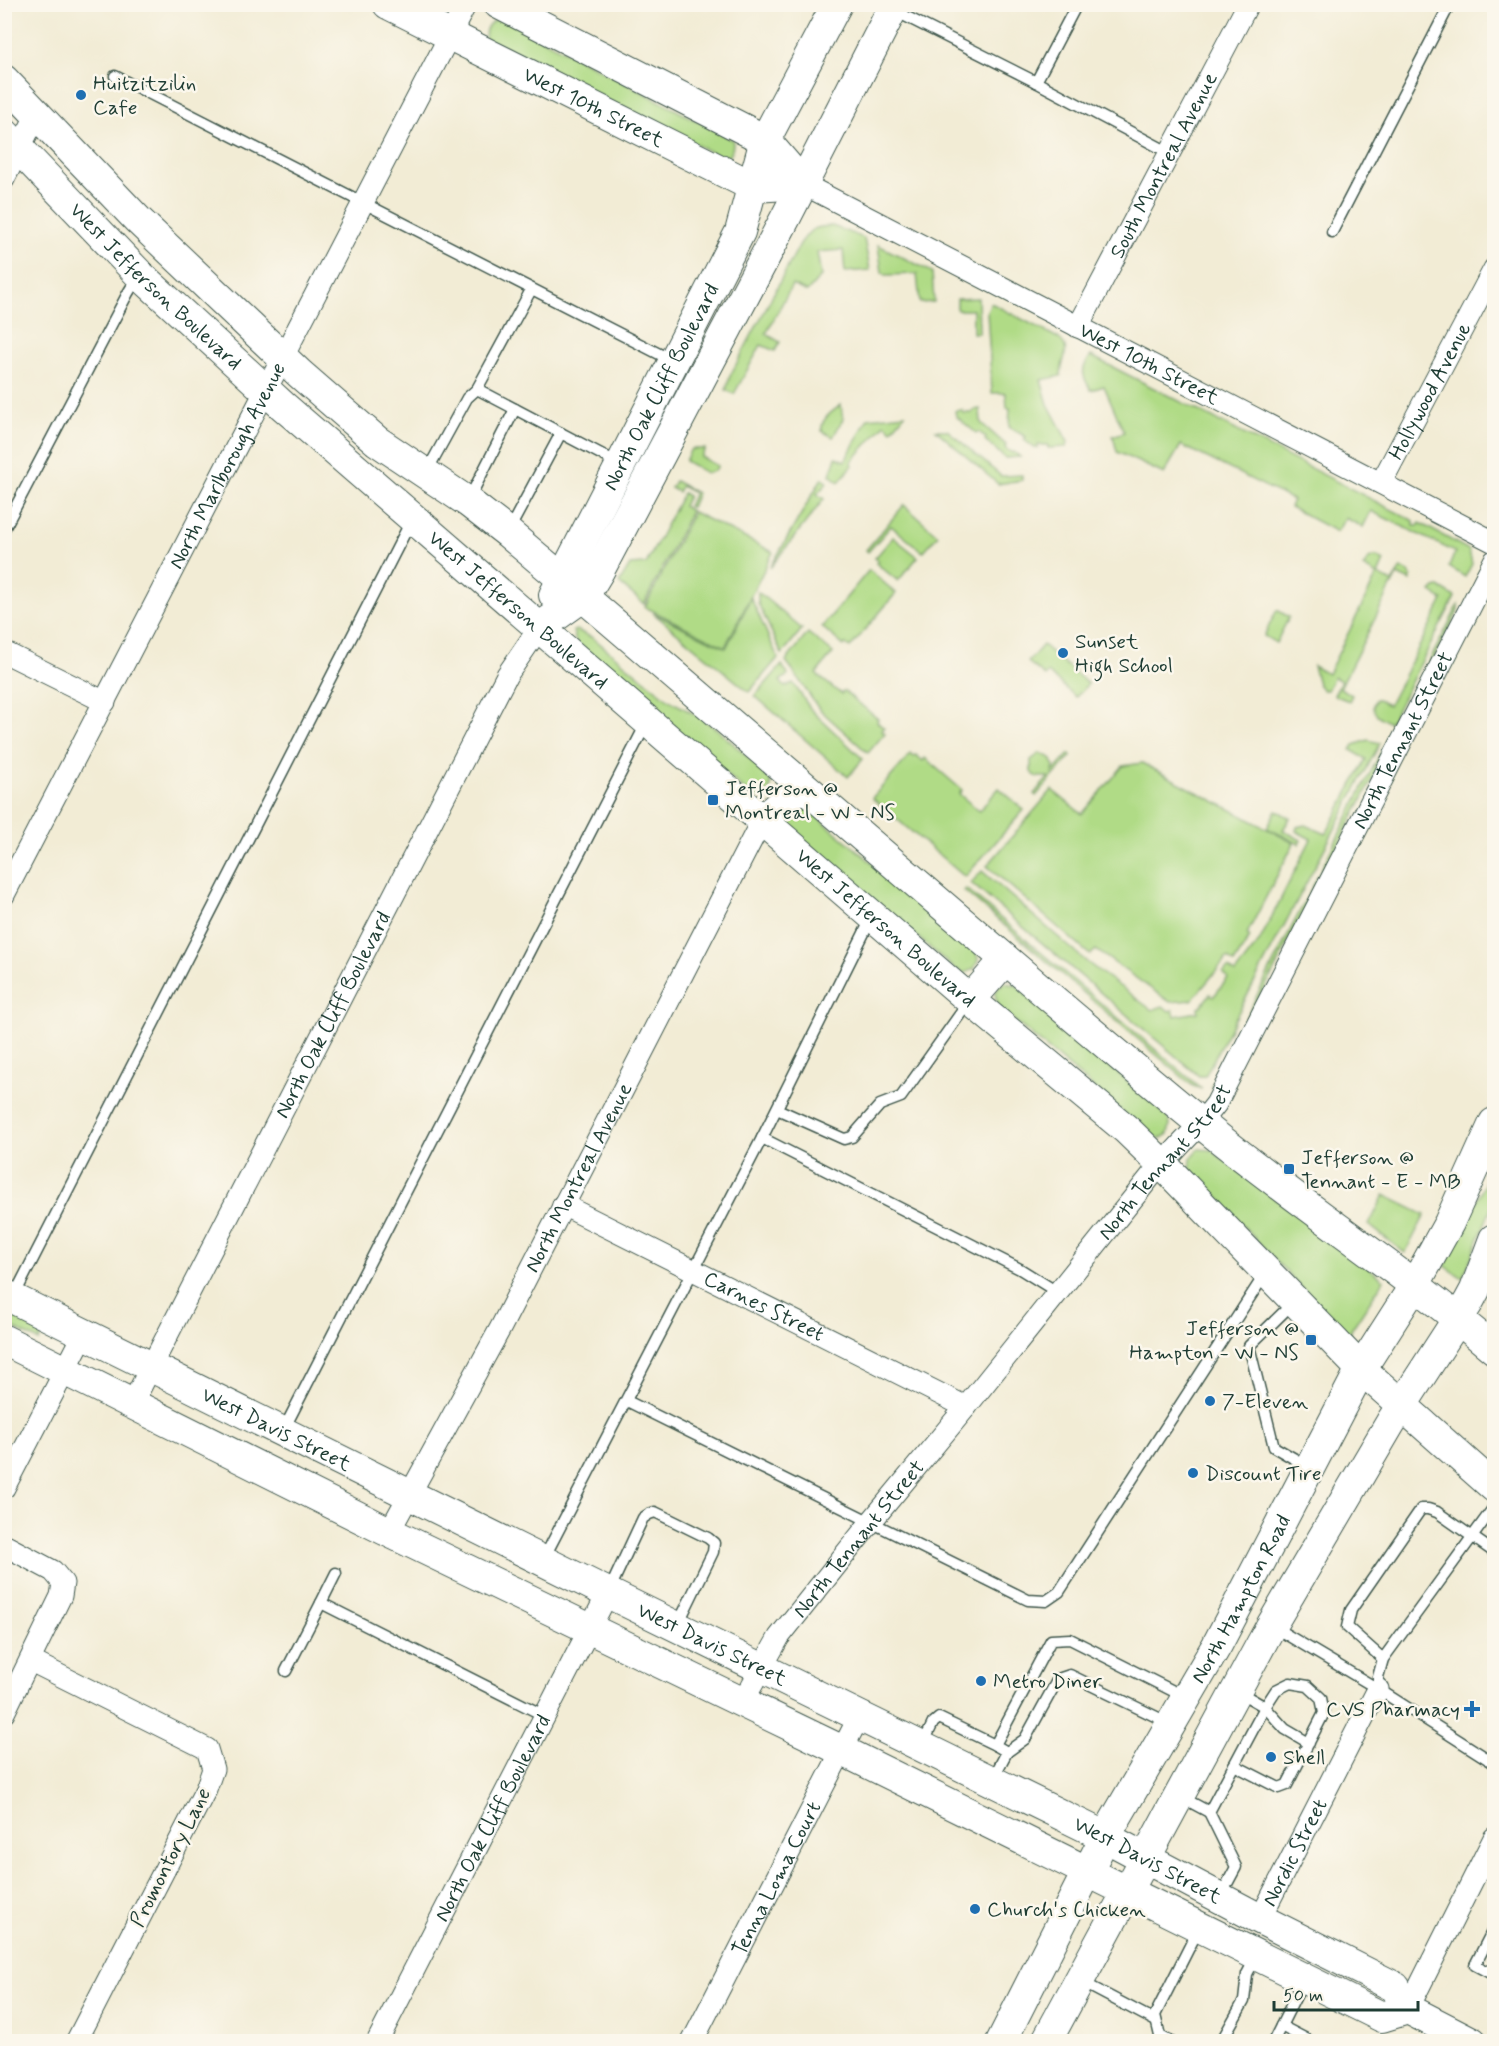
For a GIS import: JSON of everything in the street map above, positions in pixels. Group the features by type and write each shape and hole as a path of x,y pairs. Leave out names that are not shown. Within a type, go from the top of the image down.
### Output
{"main road":[{"name":"West 10th Street","path":"388,4 754,187 803,184"},
{"name":"West 10th Street","path":"499,4 765,140 803,184"},
{"name":"North Oak Cliff Boulevard","path":"572,587 620,464 740,232 765,140 837,4"},
{"name":"North Oak Cliff Boulevard","path":"539,628 572,587 803,184 894,7"},
{"name":"West Jefferson Boulevard","path":"4,80 138,220 283,358 377,441 468,502 508,533 1005,960 1201,1124 1494,1348"},
{"name":"West Jefferson Boulevard","path":"12,141 140,275 266,391 970,1000 1127,1130 1268,1271 1361,1369 1494,1487"},
{"path":"762,820 801,786"},
{"path":"970,1000 1005,960"},
{"name":"North Hampton Road","path":"1001,2042 1105,1837 1217,1646 1361,1369 1414,1286 1449,1223 1493,1129"},
{"name":"North Hampton Road","path":"1046,2042 1271,1626 1391,1422 1475,1290 1494,1239"},
{"name":"West Davis Street","path":"9,1296 1105,1837 1395,1987 1408,2008 1435,2033 1472,2042"},
{"name":"West Davis Street","path":"4,1340 389,1532 843,1751 1382,2017 1408,2008"}],"street":[{"name":"North Marlborough Avenue","path":"4,895 466,4"},
{"name":"South Montreal Avenue","path":"1078,327 1248,4"},
{"path":"4,179 12,141 37,114"},
{"name":"West 10th Street","path":"803,184 1494,542"},
{"name":"Hollywood Avenue","path":"1382,483 1494,269"},
{"name":"North Tennant Street","path":"742,1703 779,1637 870,1522 1162,1164 1201,1124 1216,1104 1494,561"},
{"name":"North Oak Cliff Boulevard","path":"132,1404 507,675 539,628"},
{"path":"4,652 105,702"},
{"name":"North Montreal Avenue","path":"389,1532 501,1327 762,820"},
{"name":"Carnes Street","path":"563,1205 966,1407"},
{"path":"4,1488 84,1334"},
{"path":"4,1545 52,1571 63,1583 61,1596 4,1713"},
{"name":"North Oak Cliff Boulevard","path":"377,2042 608,1593"},
{"name":"Promontory Lane","path":"31,1661 207,1749 213,1768 206,1789 76,2042"},
{"name":"Nordic Street","path":"1260,1919 1378,1689"},
{"name":"Tenna Loma Court","path":"692,2042 860,1715"},
{"path":"1408,2008 1494,1838"}],"lane":[{"path":"1036,82 1077,4"},
{"path":"1332,232 1450,4"},
{"path":"894,7 1170,153"},
{"path":"115,76 673,362"},
{"path":"4,529 128,293 140,275"},
{"path":"426,474 467,398 477,389 531,290"},
{"path":"477,389 620,464"},
{"path":"468,502 515,409"},
{"path":"508,533 561,433"},
{"path":"9,1296 412,518"},
{"path":"283,1431 647,722"},
{"path":"543,1560 777,1109 873,916"},
{"path":"777,1109 844,1139 852,1137 880,1105 902,1097 970,1000"},
{"path":"762,1138 1020,1269 1057,1292"},
{"path":"627,1401 1028,1600 1046,1601 1059,1592 1268,1271"},
{"path":"1295,1300 1249,1346 1274,1448 1310,1468"},
{"path":"1378,1689 1377,1677 1383,1659 1494,1507"},
{"path":"1383,1659 1347,1627 1348,1618 1351,1610 1421,1509 1437,1512 1494,1552"},
{"path":"608,1593 643,1518 656,1512 708,1538 714,1544 713,1552 676,1626"},
{"path":"286,1671 336,1573"},
{"path":"321,1603 545,1716"},
{"path":"1271,1626 1378,1689 1494,1762"},
{"path":"994,1745 1051,1640 1070,1639 1188,1698"},
{"path":"992,1780 1007,1752 1025,1739 1058,1679 1070,1675 1172,1725"},
{"path":"1209,1812 1265,1707 1276,1690 1290,1683 1308,1686 1321,1698 1324,1713 1287,1785 1279,1788 1234,1766"},
{"path":"1236,1690 1265,1707 1285,1729 1309,1743"},
{"path":"922,1746 933,1723 939,1718 1007,1752"},
{"path":"1178,1796 1209,1812 1236,1867 1220,1898"},
{"path":"1171,2042 1160,2036 1155,2015 1199,1927"},
{"path":"1494,1928 1475,1965 1494,1975"},
{"path":"1221,2042 1244,2001 1247,1974 1258,1955"},
{"path":"1273,2042 1305,1978"},
{"path":"1078,1980 1156,2021"},
{"path":"1281,2026 1312,2042"}],"green space":[{"path":"502,18 733,140 731,153 725,159 486,41 485,32 488,26"},
{"path":"832,226 864,238 870,270 845,272 843,250 817,252 821,276 807,292 792,285 766,334 780,342 775,351 761,345 734,394 726,390 730,376 800,244 813,229"},
{"path":"878,245 932,272 934,302 920,303 917,274 886,275 882,272"},
{"path":"978,298 979,333 973,333 973,310 957,310 957,299"},
{"path":"991,303 1058,338 1065,346 1061,376 1041,380 1048,404 1068,442 1067,447 1048,448 1048,445 1038,445 1038,448 1035,448 1024,440 1026,437 1009,427 1010,408 1007,408 1006,393 992,393 987,311"},
{"path":"1091,356 1414,521 1414,526 1420,523 1469,550 1472,564 1465,577 1449,567 1455,552 1371,511 1363,527 1345,518 1337,532 1290,507 1293,500 1181,445 1164,474 1117,452 1113,436 1124,432 1104,386 1091,390 1086,381 1084,369"},
{"path":"841,405 843,419 833,437 822,431 823,423 827,416"},
{"path":"980,409 981,423 1006,445 1005,448 1020,457 1005,458 979,432 976,433 956,416 955,411 962,410 963,413 972,413 973,410"},
{"path":"905,414 892,430 885,424 851,462 853,465 839,482 830,475 836,457 845,461 868,418"},
{"path":"936,430 947,430 1001,476 1022,475 1022,480 998,484"},
{"path":"691,449 705,449 701,457 718,466 714,471 706,473 685,461"},
{"path":"822,478 827,483 817,494 824,499 770,568"},
{"path":"675,481 697,493 691,507 688,506 694,493 681,486 678,492 671,488"},
{"path":"683,493 688,496 683,506 691,511 644,604 619,583 630,565 646,564"},
{"path":"904,505 938,535 923,552 891,526 868,552 866,550"},
{"path":"693,512 773,552 725,647 645,607"},
{"path":"893,537 918,557 898,581 876,563 878,560 875,558"},
{"path":"1373,557 1384,561 1378,575 1392,582 1401,568 1409,572 1411,577 1410,581 1397,575 1340,688 1352,695 1349,701 1334,695 1341,681 1334,677 1327,690 1323,690 1318,684 1313,666 1328,674 1377,575 1363,567"},
{"path":"869,570 896,593 850,648 845,644 844,646 822,627"},
{"path":"1439,587 1455,597 1390,723 1376,714 1374,703 1376,699 1389,705 1443,600 1431,592"},
{"path":"758,592 802,629 782,654 758,603"},
{"path":"751,598 778,658 749,692 653,613 726,648"},
{"path":"1459,604 1459,610 1402,719 1397,723"},
{"path":"1277,610 1289,617 1276,643 1264,636"},
{"path":"576,630 593,638 669,700 718,730 770,777 771,787 764,795 754,798 577,646 573,631"},
{"path":"808,633 833,653 816,674 841,694 844,691 878,719 877,722 884,728 882,731 885,733 868,753 819,709 786,661"},
{"path":"1043,645 1088,684 1076,697 1048,673 1045,676 1028,662"},
{"path":"782,665 788,675 780,681 785,687 793,683 812,711 863,759 848,777 755,696"},
{"path":"1368,740 1380,743 1205,1076 1199,1076 971,883 982,871 1088,963 1152,1010 1163,1006 1169,1011 1173,1010 1175,1016 1198,1012 1198,1007 1210,994 1214,996 1228,978 1223,973 1228,968 1235,973 1259,942 1311,839 1296,831 1297,827 1306,825 1326,834 1366,759 1351,750 1354,745"},
{"path":"1383,748 1383,759 1216,1083 1210,1088"},
{"path":"1040,753 1051,758 1054,765 1053,772 1069,754 1071,756 1036,796 1034,794 1049,777 1037,777 1031,772 1031,760"},
{"path":"911,754 923,761 925,758 962,790 959,794 979,811 999,788 1024,810 965,877 872,798"},
{"path":"1142,763 1294,843 1247,934 1250,937 1234,963 1227,958 1192,1000 1170,1002 1096,950 1090,955 987,866 1052,790 1082,814 1123,766"},
{"path":"798,808 808,809 976,950 978,960 974,969 965,973 955,969 787,826 789,811"},
{"path":"1276,810 1290,818 1283,830 1301,840 1299,844 1267,828"},
{"path":"966,889 1202,1089 1193,1086 964,891"},
{"path":"1005,983 1016,985 1167,1116 1170,1124 1168,1134 1160,1139 1150,1135 998,1007 995,994 999,986"},
{"path":"1199,1149 1211,1150 1384,1280 1347,1336 1190,1170 1191,1158"},
{"path":"1492,1169 1494,1171 1494,1201 1463,1278 1445,1266"},
{"path":"1384,1195 1425,1215 1405,1253 1369,1225"},
{"path":"4,1311 44,1331 39,1341 5,1324"}],"place":[{"name":"Huitzitzilin Cafe","path":"81,95"},
{"name":"Sunset High School","path":"1063,653"},
{"name":"Jefferson @ Montreal - W - NS","path":"713,800"},
{"name":"Jefferson @ Tennant - E - MB","path":"1289,1169"},
{"name":"Jefferson @ Hampton - W - NS","path":"1311,1340"},
{"name":"7-Eleven","path":"1210,1401"},
{"name":"Discount Tire","path":"1193,1473"},
{"name":"Metro Diner","path":"981,1681"},
{"name":"CVS Pharmacy","path":"1472,1709"},
{"name":"Shell","path":"1271,1757"},
{"name":"Church's Chicken","path":"975,1909"}]}
